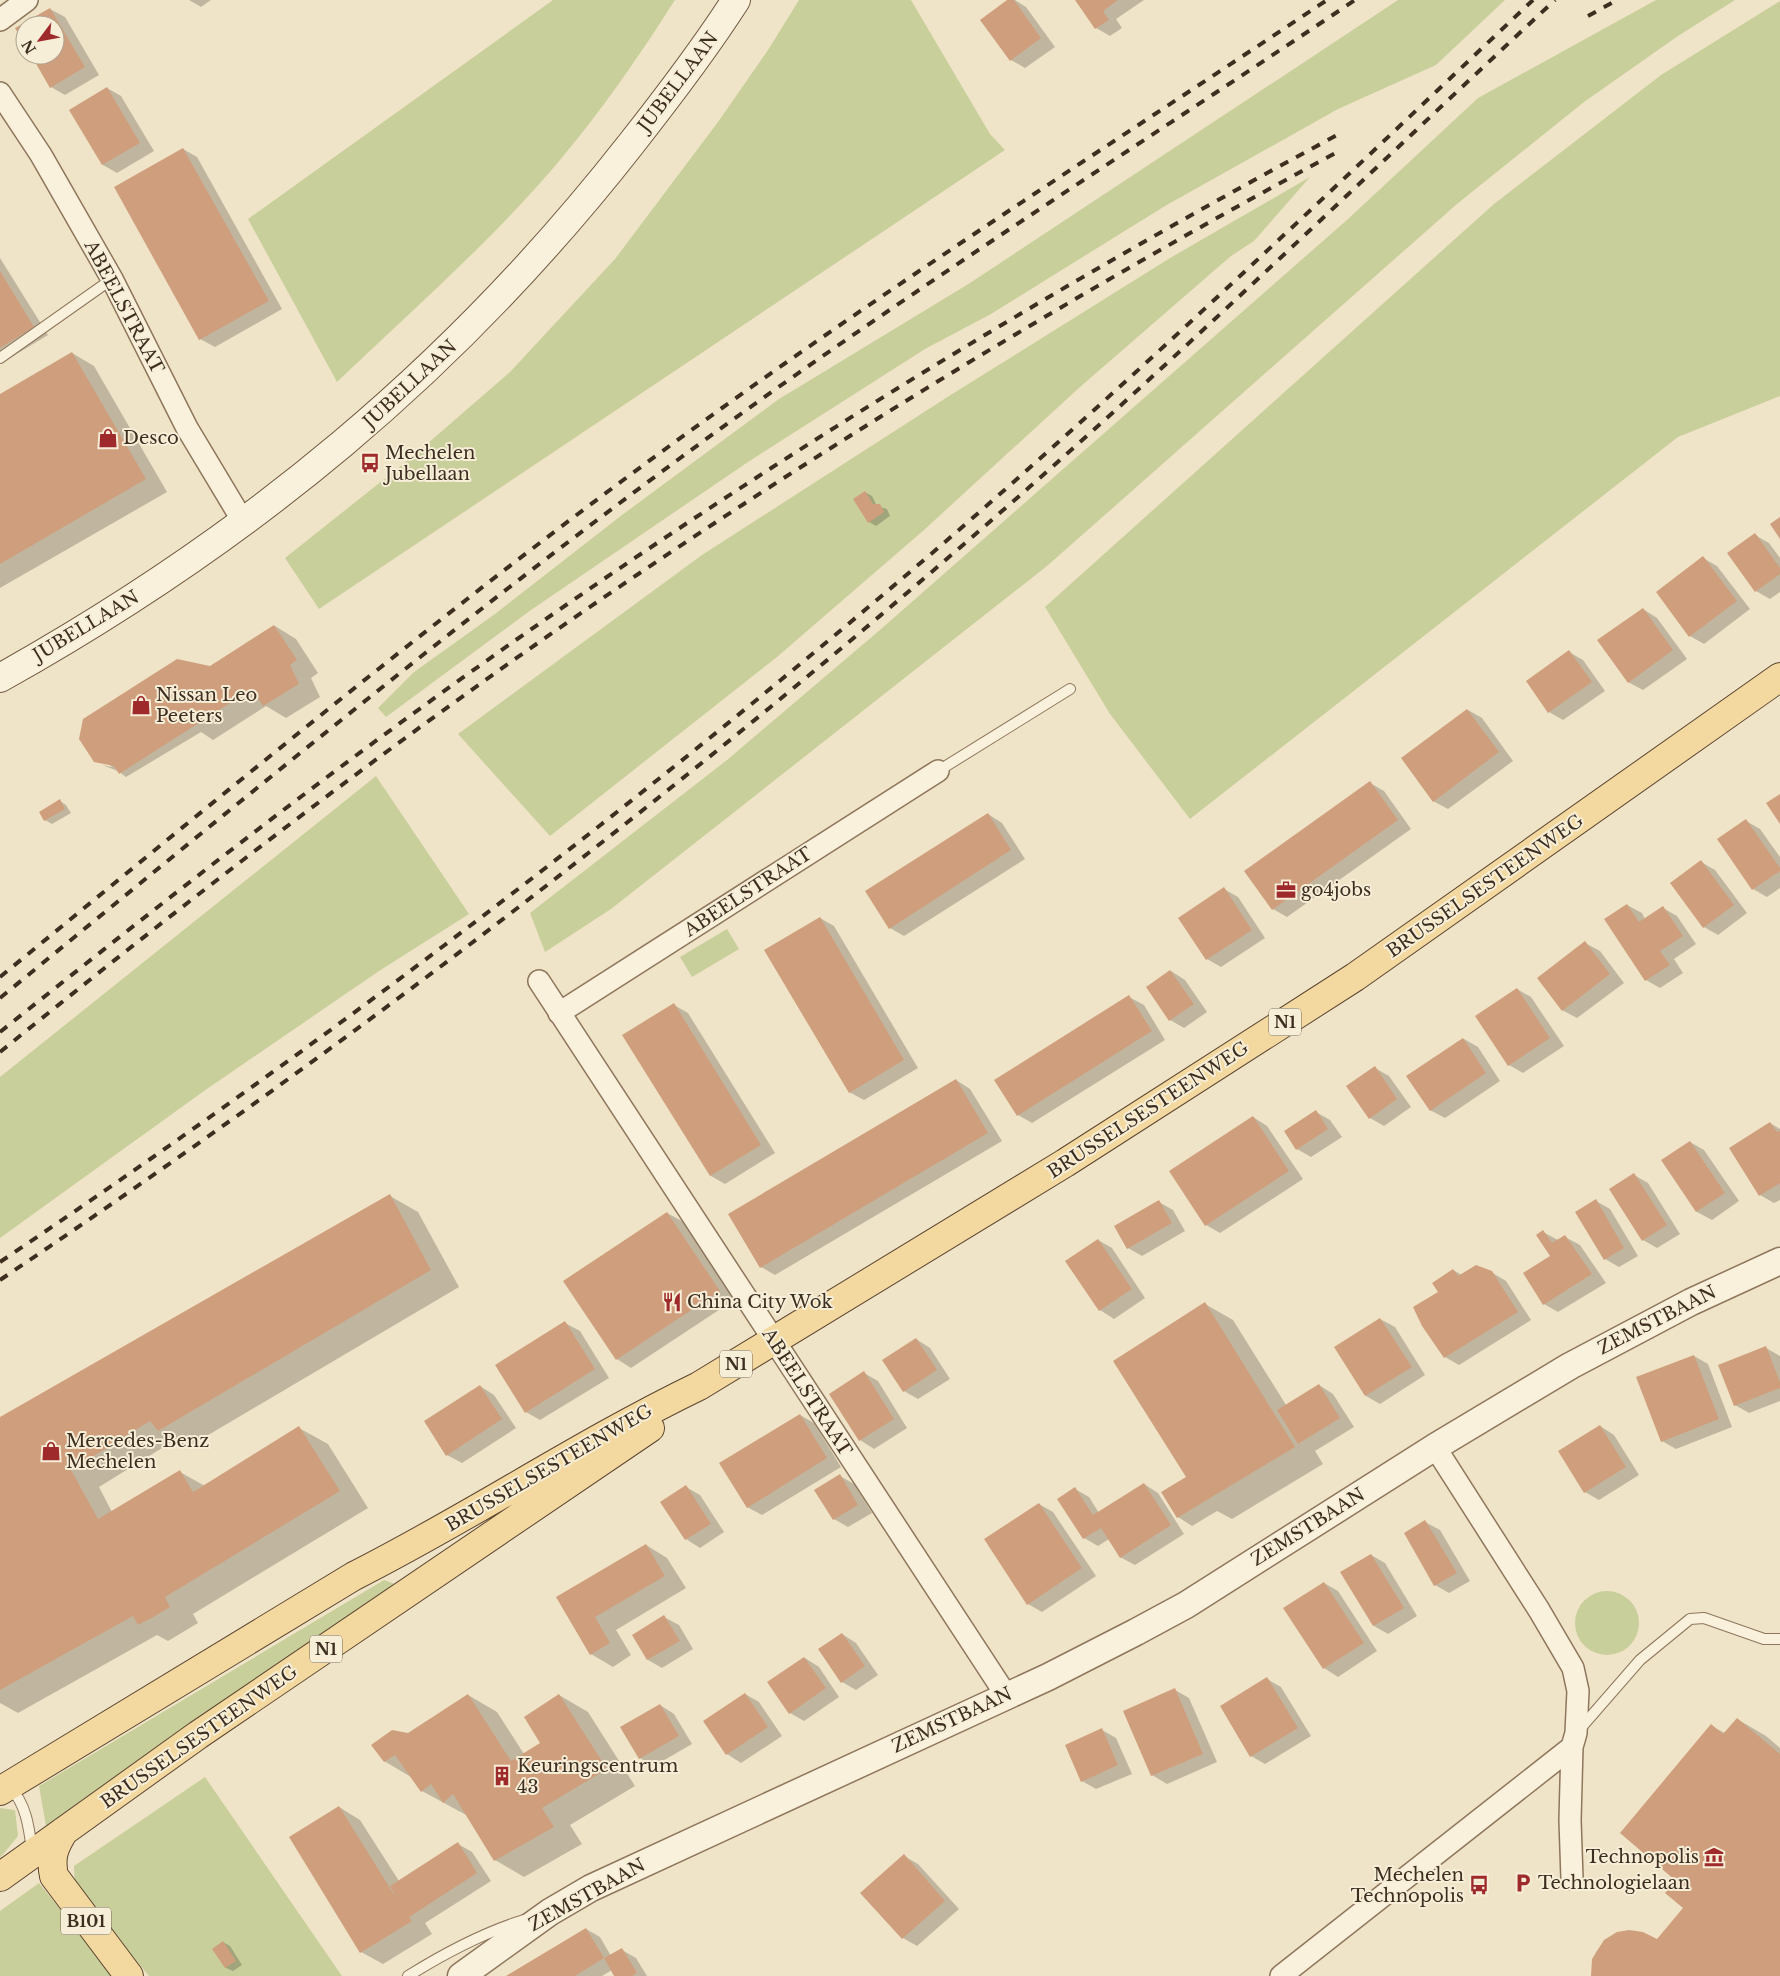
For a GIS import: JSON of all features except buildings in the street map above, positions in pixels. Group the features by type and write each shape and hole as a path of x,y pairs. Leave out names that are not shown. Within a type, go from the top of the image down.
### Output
{"main road":[{"name":"JUBELLAAN","path":"0,678 123,606 244,523 324,461 399,396 476,321 539,254 604,178 665,101 736,0"},
{"name":"BRUSSELSESTEENWEG","path":"4,1788 354,1576 400,1553 647,1411 699,1386 1066,1164 1355,977 1780,677"},
{"name":"BRUSSELSESTEENWEG","path":"0,1877 191,1740 655,1424 699,1386"},
{"path":"400,1553 424,1582"},
{"name":"B101","path":"64,1831 54,1847 51,1862 54,1876 129,1976"}],"street":[{"path":"0,20 27,0"},
{"name":"ABEELSTRAAT","path":"0,93 41,155 112,279 187,428 244,523"},
{"name":"ABEELSTRAAT","path":"559,1013 938,771"},
{"name":"ABEELSTRAAT","path":"539,981 1006,1695"},
{"name":"ZEMSTBAAN","path":"461,1976 550,1912 638,1865 1048,1677 1186,1605 1435,1446 1614,1342 1699,1298 1780,1261"},
{"path":"1435,1446 1539,1610 1573,1668 1578,1691 1570,1820 1572,1879"},
{"path":"1281,1976 1574,1740"}],"lane":[{"path":"0,358 112,279"},
{"path":"938,771 1070,689"},
{"path":"1574,1740 1640,1660 1690,1618 1704,1618 1764,1639 1780,1639"},
{"path":"4,1788 18,1796 29,1823 33,1853"},
{"path":"408,1976 451,1950 498,1928 550,1912"}],"green space":[{"path":"553,0 675,0 606,102 534,190 452,274 337,382 248,219"},
{"path":"799,0 911,0 990,134 1005,150 319,609 285,558 412,457 510,372 615,259 718,122 768,50"},
{"path":"1398,0 1505,0 1436,65 1338,109 1165,206 991,314 925,349 748,462 531,610 386,717 378,708 414,672 495,614 622,515 779,399 970,283"},
{"path":"1656,0 1735,0 1678,36 1584,102 1457,204 1047,566 611,909 545,952 530,913 727,760 881,629 1348,219 1478,98"},
{"path":"1780,1 1780,396 1678,437 1190,819 1110,714 1045,607 1494,204 1661,75"},
{"path":"1310,177 1254,241 1231,256 1080,387 924,530 777,657 550,836 458,734 702,555 949,396 1170,258"},
{"path":"376,776 469,914 379,971 204,1091 0,1238 0,1077"},
{"path":"727,929 739,949 692,977 680,957"},
{"path":"384,1580 395,1584 391,1594 171,1737 46,1826 39,1786"},
{"path":"1601,1591 1613,1591 1630,1600 1637,1611 1639,1623 1637,1635 1630,1646 1613,1655 1601,1655 1589,1650 1580,1641 1575,1629 1575,1617 1580,1605 1589,1596"},
{"path":"205,1777 342,1976 149,1976 75,1888 74,1866"},
{"path":"0,1808 15,1810 18,1836 0,1858"},
{"path":"39,1883 114,1976 0,1976 0,1911"}],"railway":[{"path":"0,977 356,686 629,476 872,303 1327,0"},
{"path":"0,998 361,704 544,560 637,490 808,366 885,313 1355,0"},
{"path":"0,1262 122,1179 361,1007 596,829 711,737 938,548 1014,482 1164,346 1533,0"},
{"path":"0,1280 271,1092 403,994 534,895 792,690 918,584 1107,418 1555,0"},
{"path":"1588,16 1617,0"},
{"path":"0,1032 292,803 506,647 621,567 856,414 976,341 1096,269 1341,133"},
{"path":"0,1052 179,909 300,816 484,681 692,538 904,402 1012,336 1230,210 1341,150"}],"place":[{"name":"Desco","path":"108,438"},
{"name":"Mechelen Jubellaan","path":"370,463"},
{"name":"Nissan Leo Peeters","path":"141,705"},
{"name":"go4jobs","path":"1286,890"},
{"name":"China City Wok","path":"672,1302"},
{"name":"Mercedes-Benz Mechelen","path":"51,1451"},
{"name":"Keuringscentrum 43","path":"502,1776"},
{"name":"Technopolis","path":"1714,1857"},
{"name":"Technologielaan","path":"1523,1883"},
{"name":"Mechelen Technopolis","path":"1479,1885"}]}
